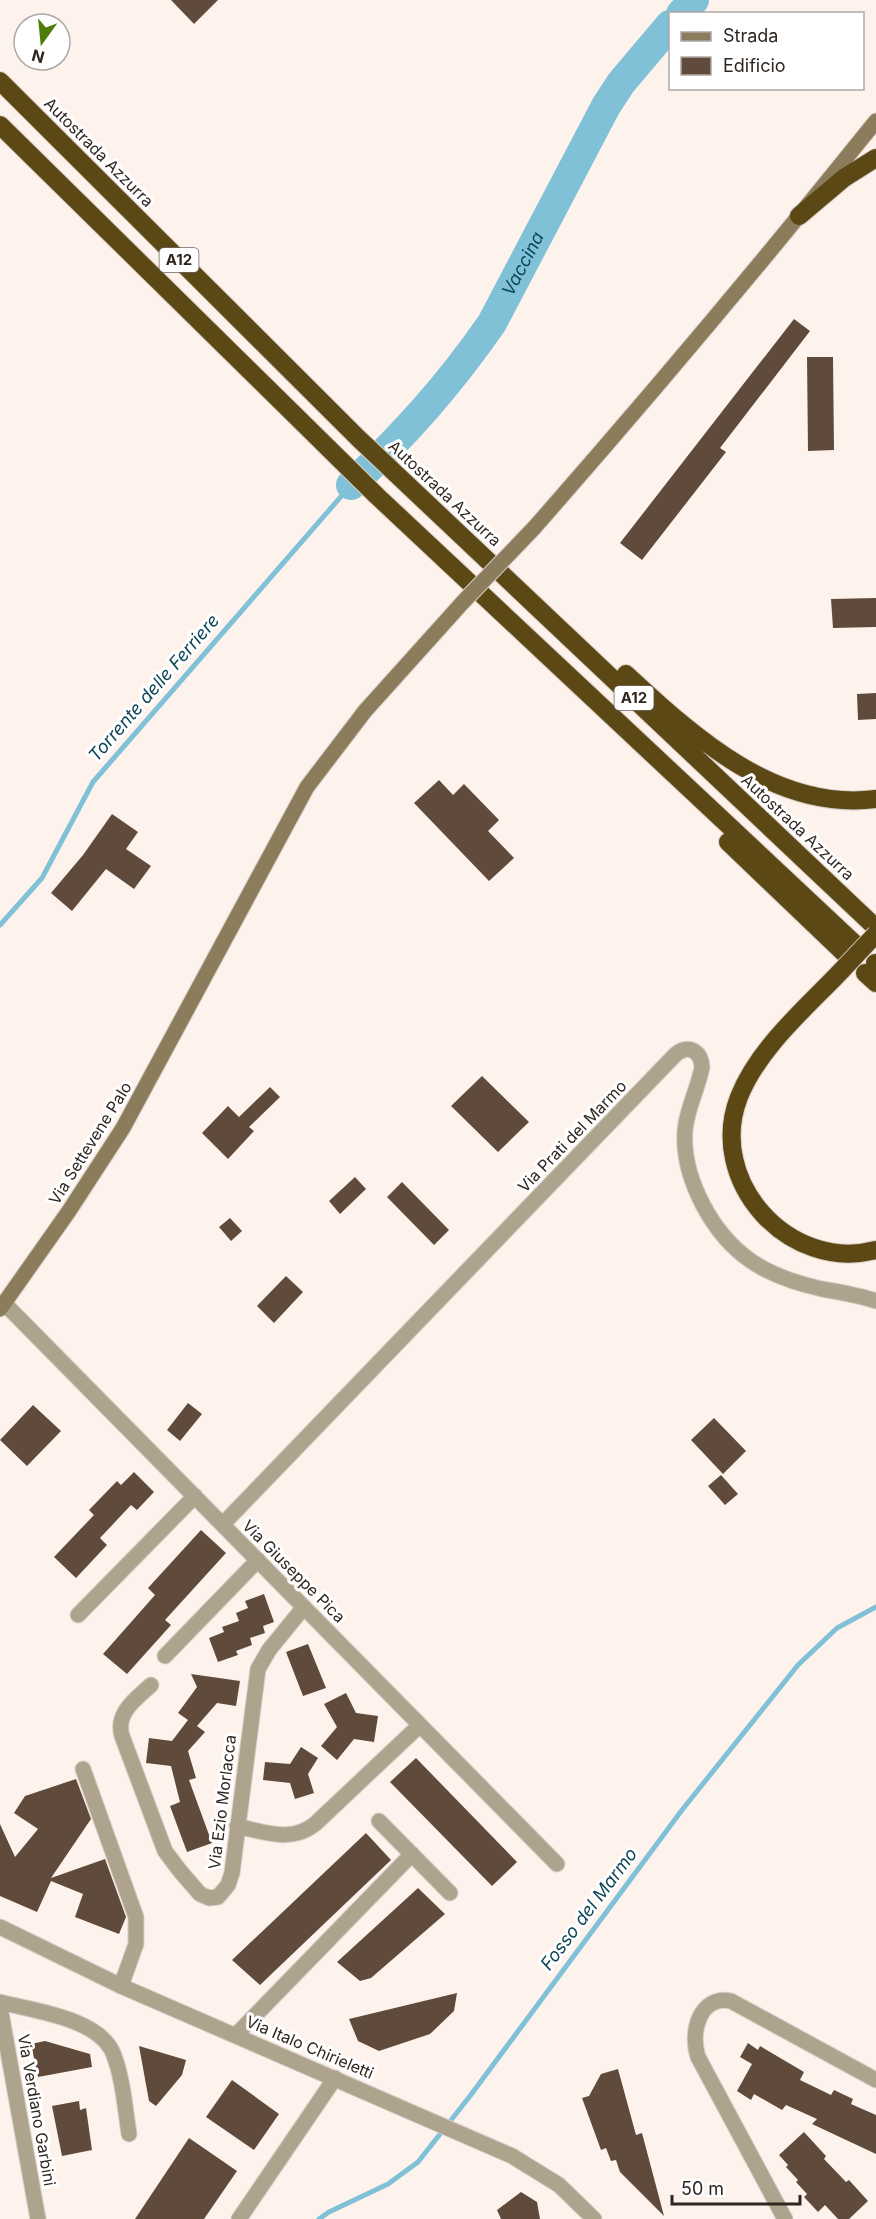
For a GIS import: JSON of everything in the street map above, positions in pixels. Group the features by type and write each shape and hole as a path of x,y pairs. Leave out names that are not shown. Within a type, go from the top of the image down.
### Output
{"highway":[{"name":"Autostrada Azzurra","path":"0,81 358,438 524,593 874,929"},
{"name":"A12","path":"0,125 377,496 580,686 634,750 847,955"},
{"path":"799,216 844,178 876,158"},
{"path":"524,593 576,628 690,732 735,763 775,783 809,794 846,800 876,799"},
{"path":"874,929 847,955 755,1067 735,1110 733,1151 738,1175 747,1194 762,1215 783,1233 807,1245 832,1252 853,1254 876,1250"},
{"path":"874,966 833,993 768,1062 757,1080 744,1111 741,1134 749,1178 772,1212 790,1227 815,1240 828,1243 858,1244 876,1240"}],"main road":[{"path":"799,216 876,121"},
{"name":"Via Settevene Palo","path":"2,1306 105,1156 200,988 284,828 311,782 364,711 534,528 626,423 799,216"}],"street":[{"name":"Via Prati del Marmo","path":"223,1524 660,1071 684,1049 689,1048 697,1052 701,1058 702,1067 686,1128 688,1166 699,1197 723,1238 739,1253 774,1274 812,1286 876,1301"},
{"name":"Via Giuseppe Pica","path":"2,1306 223,1524 557,1864"},
{"path":"78,1615 195,1496"},
{"path":"165,1656 258,1560"},
{"name":"Via Ezio Morlacca","path":"151,1685 126,1710 121,1721 121,1731 165,1851 204,1896 218,1897 228,1885 232,1873 258,1669 269,1650 304,1607"},
{"path":"237,1826 283,1835 304,1832 420,1725"},
{"path":"83,1769 136,1917 136,1944 121,1986"},
{"path":"379,1821 450,1893"},
{"path":"236,2035 411,1854"},
{"name":"Via Italo Chirieletti","path":"0,1927 121,1986 478,2139 527,2164 553,2181 594,2219"},
{"path":"785,2219 698,2057 694,2037 696,2026 703,2012 712,2002 725,1999 731,2001 876,2080"},
{"path":"0,2002 82,2024 102,2037 110,2046 116,2061 129,2134"},
{"name":"Via Verdiano Garbini","path":"0,2007 38,2219"},
{"path":"239,2219 335,2078"}],"building":[{"path":"171,0 218,0 194,24"},
{"path":"794,319 810,331 720,448 726,452 642,560 620,543"},
{"path":"807,357 833,357 834,450 808,451"},
{"path":"876,598 876,627 833,628 831,599"},
{"path":"876,693 876,719 858,720 857,694"},
{"path":"439,780 453,795 464,784 499,820 488,831 514,858 489,881 414,803"},
{"path":"112,814 138,832 126,849 151,866 134,889 106,869 72,911 51,893 83,855"},
{"path":"482,1076 529,1122 498,1152 451,1106"},
{"path":"270,1087 280,1097 249,1127 254,1131 228,1159 202,1133 228,1106 239,1117"},
{"path":"355,1177 366,1189 340,1214 329,1201"},
{"path":"402,1182 449,1230 434,1245 387,1197"},
{"path":"230,1218 242,1231 231,1241 219,1227"},
{"path":"286,1276 303,1292 274,1323 257,1306"},
{"path":"188,1403 202,1414 180,1441 167,1430"},
{"path":"33,1405 61,1431 27,1466 0,1440"},
{"path":"714,1418 746,1451 723,1474 691,1440"},
{"path":"134,1472 154,1492 137,1510 131,1505 100,1538 107,1545 76,1578 54,1557 94,1515 89,1510 117,1481 121,1485"},
{"path":"721,1475 738,1494 725,1505 708,1486"},
{"path":"201,1530 226,1553 165,1620 171,1625 127,1674 103,1654 155,1595 148,1588"},
{"path":"264,1594 274,1622 263,1626 265,1633 250,1638 252,1645 236,1651 238,1655 218,1662 209,1638 224,1632 222,1627 239,1621 236,1613 248,1608 245,1601"},
{"path":"308,1644 326,1688 303,1696 286,1652"},
{"path":"191,1674 240,1681 236,1706 217,1703 197,1726 205,1732 188,1751 196,1778 189,1780 212,1843 187,1852 170,1806 180,1802 171,1766 146,1763 149,1738 172,1741 188,1720 178,1713 197,1687"},
{"path":"346,1693 356,1713 378,1716 374,1742 354,1739 337,1760 321,1746 337,1727 324,1704"},
{"path":"301,1747 318,1758 308,1774 314,1793 295,1799 290,1783 263,1780 265,1762 290,1764"},
{"path":"416,1758 517,1862 492,1886 390,1782"},
{"path":"76,1779 91,1819 51,1878 105,1859 126,1917 119,1934 75,1917 83,1894 51,1881 37,1912 0,1896 0,1824 15,1857 38,1829 14,1813 25,1796"},
{"path":"366,1833 391,1860 260,1985 232,1960"},
{"path":"418,1888 445,1914 371,1978 360,1981 337,1962"},
{"path":"457,1993 454,2011 430,2034 379,2051 358,2041 349,2019"},
{"path":"45,2041 90,2054 92,2067 38,2077 31,2044"},
{"path":"748,2043 758,2050 760,2046 804,2072 800,2080 831,2095 834,2090 853,2099 851,2104 876,2115 876,2154 812,2124 817,2119 786,2105 782,2110 754,2094 751,2100 737,2091 752,2064 740,2057"},
{"path":"139,2046 186,2060 182,2075 156,2106 149,2101"},
{"path":"618,2069 636,2135 642,2133 664,2216 620,2172 616,2160 611,2161 606,2148 601,2150 582,2098 589,2096 601,2074"},
{"path":"232,2080 279,2114 254,2150 206,2117"},
{"path":"79,2101 80,2110 86,2108 92,2150 62,2156 52,2106"},
{"path":"804,2132 826,2156 824,2159 846,2182 849,2180 868,2201 849,2219 838,2219 825,2205 818,2212 804,2197 807,2194 796,2182 798,2180 779,2155"},
{"path":"189,2138 237,2171 204,2219 135,2219"},
{"path":"521,2192 537,2202 540,2219 501,2219 497,2210"}],"waterway":[{"name":"Vaccina","path":"683,12 694,0"},
{"name":"Vaccina","path":"351,485 426,408 492,323 606,106 621,83 669,26"},
{"name":"Torrente delle Ferriere","path":"0,925 42,878 93,782 351,485"},
{"name":"Fosso del Marmo","path":"319,2219 388,2184 418,2162 470,2096 682,1810 798,1665 837,1628 876,1607"}]}
